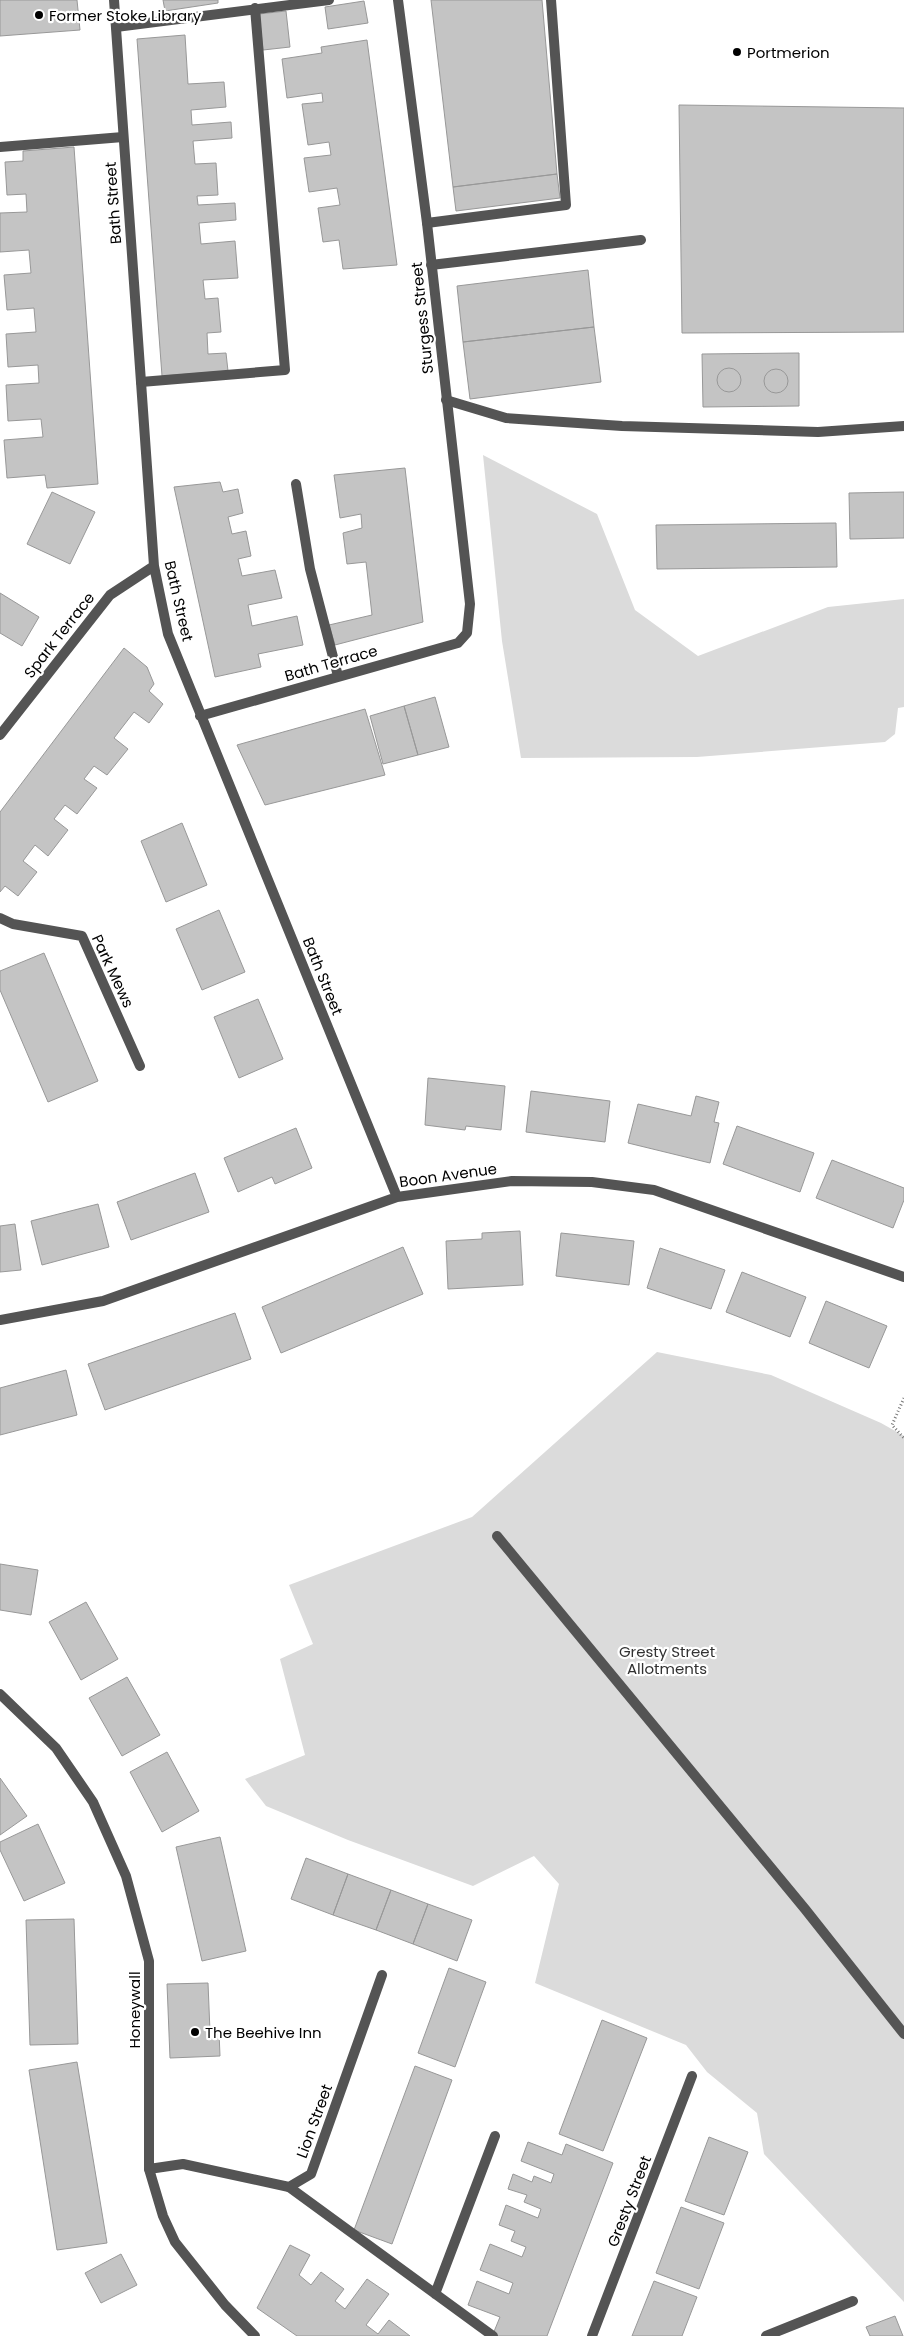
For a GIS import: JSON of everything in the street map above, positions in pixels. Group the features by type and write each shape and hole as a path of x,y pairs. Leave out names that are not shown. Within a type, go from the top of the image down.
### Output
{"street":[{"name":"Bath Street","path":"114,0 154,566 168,634 397,1197"},
{"path":"116,27 329,0"},
{"name":"Sturgess Street","path":"398,0 427,223 470,604 467,633"},
{"path":"427,223 566,205 551,0"},
{"path":"141,382 285,370 255,8"},
{"path":"0,147 123,136"},
{"path":"431,265 641,240"},
{"path":"446,400 506,418 622,426 818,432 904,426"},
{"path":"296,484 310,569 338,676"},
{"name":"Spark Terrace","path":"0,736 110,595 154,566"},
{"name":"Bath Terrace","path":"200,716 458,643 467,633"},
{"name":"Park Mews","path":"0,918 13,924 82,936 140,1066"},
{"name":"Boon Avenue","path":"0,1320 103,1301 397,1197 512,1181 592,1182 654,1190 904,1277"},
{"path":"497,1536 805,1909 904,2034"},
{"name":"Honeywall","path":"0,1694 56,1748 93,1802 126,1876 149,1961 149,2169 163,2216 175,2242 225,2305 255,2336"},
{"name":"Lion Street","path":"289,2187 311,2174 382,1975"},
{"name":"Gresty Street","path":"592,2336 692,2076"},
{"path":"435,2294 495,2136"},
{"path":"149,2169 183,2164 289,2187 493,2336"},
{"path":"766,2336 853,2301"}],"path":[{"path":"904,1398 892,1425 904,1438"}],"green space":[{"path":"483,455 597,514 635,610 698,656 828,607 904,599 904,707 898,708 895,734 885,742 697,757 521,758 502,641"},
{"name":"Gresty Street Allotments","path":"657,1352 771,1375 881,1423 904,1436 904,2302 764,2154 757,2113 707,2072 686,2045 535,1983 559,1884 534,1856 473,1886 348,1840 266,1806 245,1779 305,1755 280,1659 313,1644 289,1585 472,1517"}],"building":[{"name":"Former Stoke Library","path":"0,0 77,0 80,30 0,36"},
{"path":"163,0 218,0 218,3 165,11"},
{"path":"431,0 542,0 557,174 453,187"},
{"path":"364,1 368,23 328,29 325,7"},
{"path":"286,11 290,47 263,50 259,14"},
{"path":"185,35 188,84 224,82 226,107 191,110 192,125 231,122 232,138 193,141 195,164 216,163 218,195 197,196 198,205 235,203 236,220 199,223 201,244 235,241 238,278 203,280 205,299 218,298 221,332 207,333 208,354 226,353 228,371 162,376 137,39"},
{"path":"367,40 397,265 343,269 339,240 323,242 318,208 340,205 337,188 309,192 304,158 331,155 329,142 308,145 302,104 323,102 322,93 287,98 282,59 322,53 321,47"},
{"path":"679,105 904,108 904,332 682,333"},
{"path":"74,147 98,484 47,488 45,475 7,478 4,440 43,437 41,419 8,421 6,385 39,383 38,365 8,367 6,334 36,332 34,308 7,310 4,275 31,273 29,250 0,252 0,213 27,212 26,194 7,195 5,162 23,161 23,151"},
{"path":"557,174 560,198 456,211 453,187"},
{"path":"588,270 594,327 463,342 457,286"},
{"path":"594,327 601,382 470,399 463,342"},
{"path":"799,353 799,406 703,407 702,354"},
{"path":"729,368 738,371 741,380 738,389 729,392 720,389 717,380 720,371"},
{"path":"776,369 781,370 787,376 787,386 781,392 776,393 771,392 765,386 764,381 765,376 771,370"},
{"path":"405,468 423,622 335,645 329,625 372,615 366,562 347,564 343,533 362,528 361,514 340,518 334,475"},
{"path":"220,482 223,492 238,489 243,513 228,517 232,534 246,531 251,556 238,559 242,576 275,570 282,598 248,605 252,626 297,616 303,645 258,654 261,667 215,677 174,487"},
{"path":"52,492 95,512 70,564 27,544"},
{"path":"904,492 904,538 850,539 849,493"},
{"path":"836,523 837,567 657,569 656,525"},
{"path":"0,593 39,617 22,646 0,633"},
{"path":"124,648 147,667 154,684 149,691 163,704 149,723 134,712 114,738 128,749 107,775 94,766 84,779 97,788 77,814 65,805 54,819 68,830 48,856 35,845 23,861 37,872 18,896 5,886 0,892 0,812"},
{"path":"435,697 449,747 418,755 404,706"},
{"path":"404,706 418,755 383,764 370,716"},
{"path":"365,709 385,775 265,805 237,745"},
{"path":"182,823 207,885 166,902 141,841"},
{"path":"219,910 245,972 202,990 176,929"},
{"path":"44,953 98,1081 48,1102 0,990 0,971"},
{"path":"258,999 283,1059 239,1078 214,1017"},
{"path":"428,1078 505,1086 501,1130 466,1126 465,1130 425,1125"},
{"path":"531,1091 610,1101 605,1142 526,1132"},
{"path":"696,1096 719,1102 714,1122 719,1123 710,1163 628,1143 638,1104 691,1116"},
{"path":"737,1126 814,1153 800,1192 723,1164"},
{"path":"296,1128 312,1168 275,1184 272,1177 238,1192 224,1158"},
{"path":"832,1160 904,1188 904,1200 893,1228 816,1198"},
{"path":"195,1173 209,1212 131,1240 117,1202"},
{"path":"98,1204 109,1247 42,1265 31,1221"},
{"path":"15,1224 21,1270 0,1272 0,1226"},
{"path":"520,1231 523,1285 448,1289 446,1241 482,1239 482,1233"},
{"path":"561,1233 634,1241 629,1285 556,1276"},
{"path":"403,1247 423,1294 281,1353 262,1307"},
{"path":"660,1248 725,1270 711,1309 647,1288"},
{"path":"742,1272 806,1297 790,1337 726,1312"},
{"path":"826,1301 887,1326 869,1368 809,1343"},
{"path":"235,1313 251,1359 105,1410 88,1364"},
{"path":"66,1370 77,1415 0,1435 0,1388"},
{"path":"0,1564 38,1570 31,1615 0,1610"},
{"path":"86,1602 118,1659 81,1680 49,1622"},
{"path":"127,1677 160,1735 122,1756 89,1698"},
{"path":"167,1752 199,1811 162,1832 130,1772"},
{"path":"0,1778 27,1816 0,1835"},
{"path":"38,1824 65,1883 24,1901 0,1850 0,1842"},
{"path":"220,1837 246,1951 202,1961 176,1847"},
{"path":"306,1858 348,1874 333,1915 291,1899"},
{"path":"348,1874 391,1890 376,1930 333,1915"},
{"path":"391,1890 428,1904 413,1944 376,1930"},
{"path":"428,1904 472,1920 457,1961 413,1944"},
{"path":"74,1919 78,2044 30,2045 26,1920"},
{"path":"449,1968 486,1982 455,2067 418,2053"},
{"path":"208,1983 210,2032 219,2032 220,2056 170,2058 167,1984"},
{"path":"602,2020 647,2038 603,2151 559,2134"},
{"path":"77,2062 107,2243 57,2250 29,2070"},
{"path":"415,2066 452,2080 392,2244 354,2230"},
{"path":"709,2137 748,2152 724,2215 685,2201"},
{"path":"528,2142 562,2155 566,2144 613,2163 547,2336 497,2336 493,2334 500,2317 468,2305 477,2281 509,2294 513,2283 480,2270 490,2244 522,2257 526,2247 511,2241 515,2231 499,2225 506,2205 538,2218 541,2209 524,2202 527,2195 508,2189 513,2174 532,2182 534,2176 551,2183 554,2174 521,2161"},
{"path":"681,2207 724,2223 699,2289 656,2273"},
{"path":"290,2245 310,2255 299,2275 311,2285 321,2272 344,2289 335,2301 345,2309 367,2279 389,2294 366,2325 378,2334 389,2320 410,2336 297,2336 257,2308"},
{"path":"121,2254 137,2285 101,2303 85,2273"},
{"path":"654,2281 697,2297 682,2336 632,2336"},
{"path":"895,2316 903,2336 870,2336 866,2327"}],"place":[{"name":"Former Stoke Library","path":"39,15"},
{"name":"Portmerion","path":"737,52"},
{"name":"The Beehive Inn","path":"195,2032"}]}
